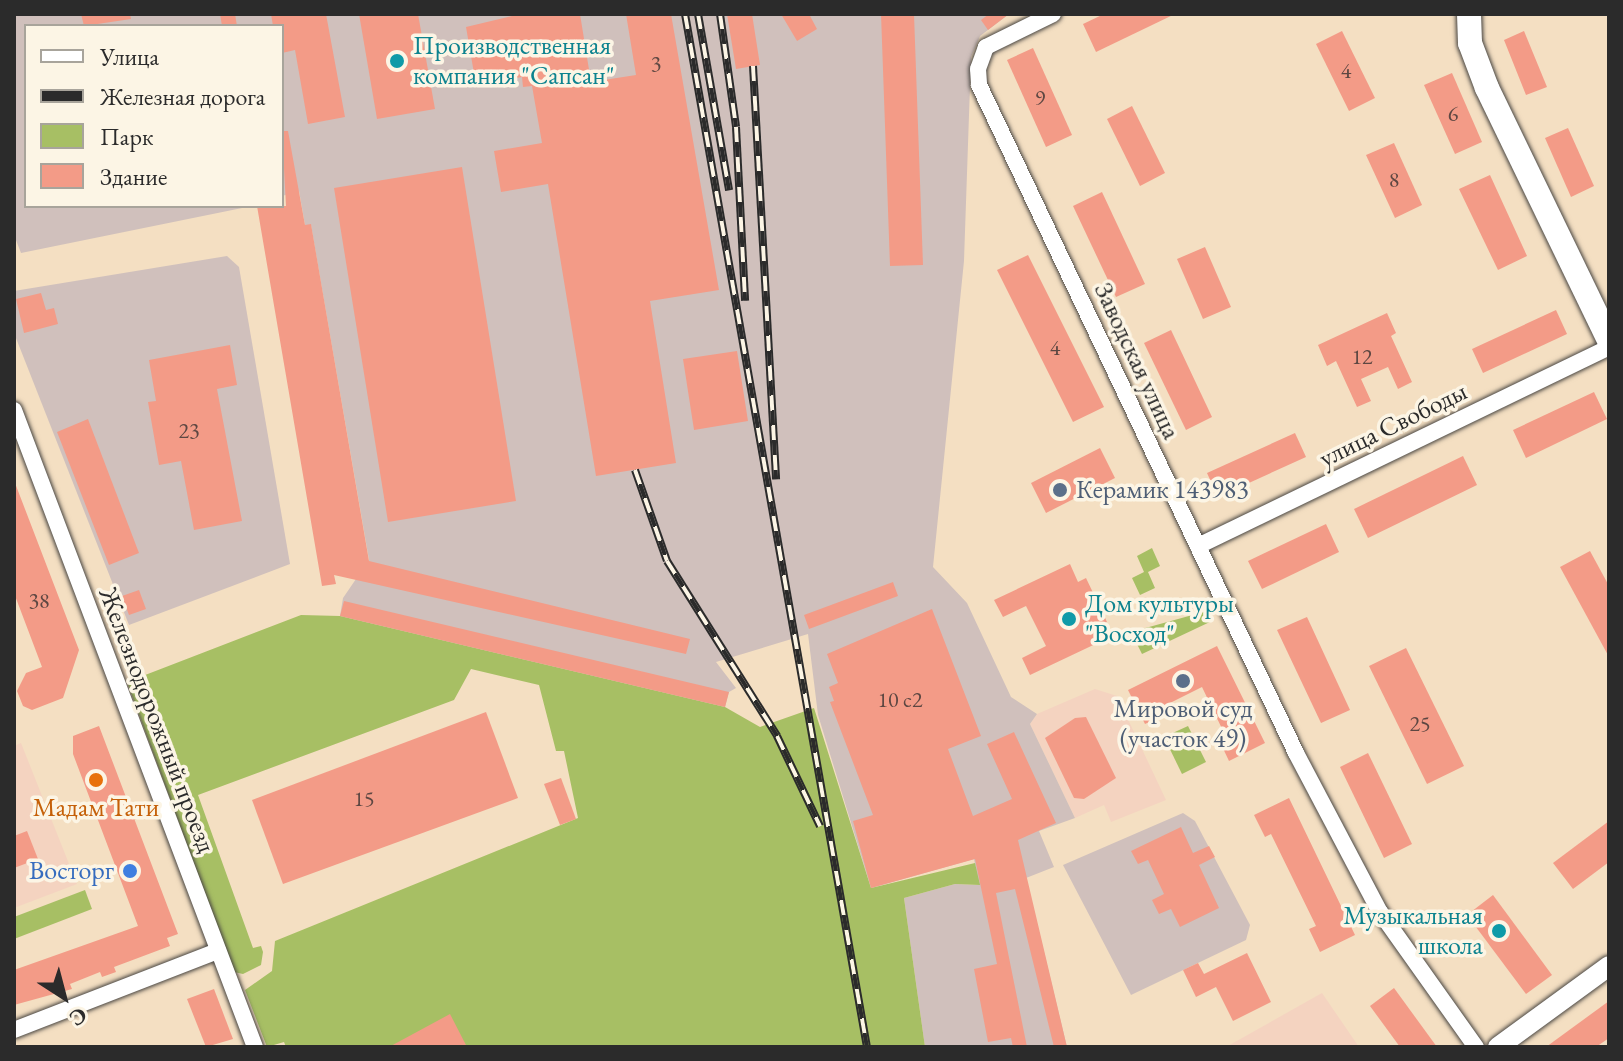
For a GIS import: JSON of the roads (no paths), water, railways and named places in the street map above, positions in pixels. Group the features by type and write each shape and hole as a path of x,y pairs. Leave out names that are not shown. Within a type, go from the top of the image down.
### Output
{"main road":[{"path":"1469,14 1470,43 1487,88 1609,340"}],"street":[{"name":"Заводская улица","path":"1053,14 986,47 979,61 979,85 1296,753 1380,912 1476,1047"},
{"name":"улица Свободы","path":"1198,546 1609,347"},
{"name":"Железнодорожный проезд","path":"14,410 254,1047"},
{"path":"14,1030 218,951"},
{"path":"1498,1047 1609,966"}],"railway":[{"path":"685,14 867,1047"},
{"path":"698,14 729,190"},
{"path":"720,14 736,127 745,301"},
{"path":"753,66 776,479"},
{"path":"635,470 667,561 777,736 820,826"}],"place":[{"name":"Производственная компания \"Сапсан\"","path":"397,61"},
{"name":"Керамик 143983","path":"1060,490"},
{"name":"Дом культуры \"Восход\"","path":"1069,619"},
{"name":"Мировой суд (участок 49)","path":"1183,681"},
{"name":"Мадам Тати","path":"96,780"},
{"name":"Восторг","path":"130,871"},
{"name":"Музыкальная школа","path":"1499,931"}]}
